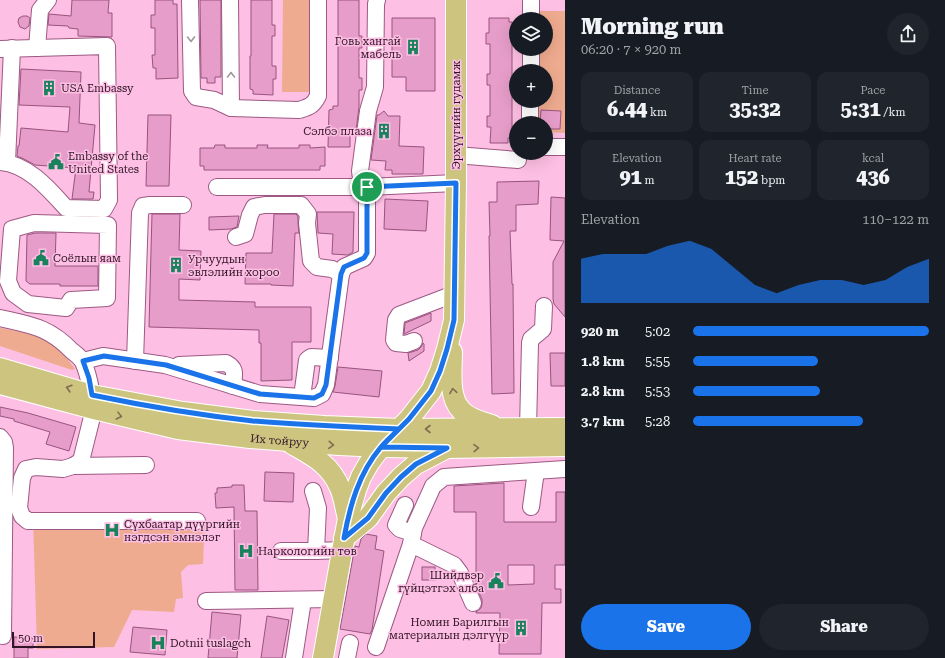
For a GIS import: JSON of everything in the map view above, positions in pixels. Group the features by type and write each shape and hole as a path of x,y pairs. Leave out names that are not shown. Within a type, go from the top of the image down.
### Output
{"main road":[{"name":"Эрхүүгийн гудамж","path":"323,658 348,518 361,477 381,447 412,415 431,391 440,371 454,320 456,0"},
{"path":"454,320 452,391 456,403 461,411 472,418 502,429"},
{"name":"Их тойруу","path":"0,368 93,402 178,429 288,442 339,446 447,448 565,446"},
{"name":"Их тойруу","path":"0,384 93,402 253,421 399,429 565,428"},
{"path":"288,442 311,454 323,463 332,474 340,488 348,518"},
{"path":"343,544 368,518 386,493 401,477 416,464 447,448"}],"street":[{"path":"37,48 40,10 48,0"},
{"path":"190,0 192,91 196,97 214,100 231,108 299,110 308,107 315,102 318,96 318,0"},
{"path":"230,0 231,108"},
{"path":"83,361 104,356 166,365 260,394 314,398 322,394 326,385 341,274 344,267 364,258 367,253 367,187 360,175 360,171 368,111 375,87 377,0"},
{"path":"531,0 531,12"},
{"path":"108,46 109,200 104,209 66,208 35,177 22,168 4,162 6,48 108,46"},
{"path":"553,147 565,147"},
{"path":"456,155 509,159"},
{"path":"217,187 367,187 456,183"},
{"path":"135,361 140,213 143,206 183,205"},
{"path":"236,237 245,234 250,215 254,207 265,205 301,205 308,214 311,261 316,267 332,269 341,274"},
{"path":"34,223 108,225 107,298 71,300 66,308 28,304 13,293 4,281 6,229 34,223"},
{"path":"414,341 406,344 396,343 394,340 396,320 399,315 454,294"},
{"path":"528,429 530,343 531,339 543,329 544,306"},
{"path":"0,318 43,329 58,337 83,361 89,378 93,402 81,461 73,466 63,469 36,467 26,469 22,478 19,508 22,516 28,521 197,521"},
{"path":"302,397 306,360 312,357 330,358"},
{"path":"0,437 4,442 5,448 3,636"},
{"path":"73,466 146,465"},
{"path":"376,647 412,539 414,528 433,486 444,477 565,469"},
{"path":"531,507 536,471"},
{"path":"313,491 318,508 316,551"},
{"path":"405,505 396,525 412,539 454,565 460,573 473,603"},
{"path":"281,551 316,551 343,544"},
{"path":"206,601 333,599"},
{"path":"294,658 303,600"}],"shaded area":[{"path":"283,0 311,0 311,92 282,92"},
{"path":"565,11 565,133 553,132 553,116 535,116 535,108 553,108 553,64 535,64 535,56 553,56 553,12 535,12"},
{"path":"0,328 29,334 46,340 62,353 75,369 72,370 0,346"},
{"path":"33,517 205,517 203,564 188,565 181,572 183,598 176,599 174,612 132,610 114,647 37,649"}],"building":[{"path":"72,0 109,0 108,13 112,13 112,37 78,36 78,29 69,28 68,26 48,25 49,14 71,16"},
{"path":"155,0 173,0 173,4 177,4 178,78 156,79 156,68 153,68 152,55 155,55 155,28 151,28 151,15 155,15"},
{"path":"200,0 221,0 221,77 215,77 215,83 207,83 207,78 201,78"},
{"path":"251,0 272,0 272,25 275,25 275,36 272,36 272,66 276,66 276,79 273,79 273,95 253,94 253,90 250,89"},
{"path":"338,0 359,0 359,36 362,36 362,48 359,48 359,78 362,78 362,90 359,90 359,107 356,131 350,131 350,147 328,147 329,110 333,109 333,106 338,106"},
{"path":"23,16 30,18 29,26 25,29 20,27 18,22 19,18"},
{"name":"Гoвь хангай мабель","path":"392,18 435,18 435,91 406,91 406,77 392,77"},
{"path":"489,18 509,18 509,56 512,56 512,64 509,64 509,108 512,108 512,116 509,116 508,143 490,143 491,127 487,127 487,116 490,116 490,85 487,85 487,74 490,74 490,44 486,44 486,33 489,33"},
{"path":"21,69 81,72 79,123 95,125 89,192 94,192 93,199 72,199 76,168 35,165 17,156 21,128 68,132 70,107 19,105"},
{"path":"541,110 561,111 560,129 553,129 553,116 541,116"},
{"name":"Сэлбэ плаза","path":"384,111 388,116 400,116 399,146 424,147 423,174 392,174 392,170 385,170 386,161 371,160 377,115"},
{"path":"148,115 171,115 169,186 146,186"},
{"path":"215,145 225,145 225,148 257,148 257,145 268,145 267,148 299,148 299,145 310,145 310,148 325,147 325,166 320,166 320,170 204,170 204,166 200,166 200,148 214,148"},
{"path":"539,181 538,204 516,205 516,231 510,231 513,284 514,393 492,394 489,202 497,202 497,182"},
{"path":"551,197 565,198 565,317 554,304 553,299 553,262 564,241 550,240"},
{"path":"385,199 428,201 426,231 384,229"},
{"path":"317,212 354,212 353,252 348,255 332,254 333,234 318,233"},
{"name":"Урчуудын эвлэлийн хороо","path":"152,214 180,214 179,250 201,251 200,280 179,279 179,300 255,302 255,307 311,307 311,342 292,342 292,380 261,381 261,343 259,343 259,330 149,327"},
{"path":"274,214 296,214 298,217 299,233 295,233 293,286 245,284 246,253 272,253"},
{"path":"239,216 237,227 231,229 209,230 209,217"},
{"name":"Соёлын яам","path":"35,233 56,233 55,266 98,266 98,286 30,284 26,281 27,235"},
{"path":"431,313 431,321 404,334 405,323"},
{"path":"423,343 424,351 409,361 408,353 418,350"},
{"path":"550,353 565,353 565,386 551,386"},
{"path":"338,367 382,371 379,397 333,392"},
{"path":"0,407 28,413 76,427 69,451 46,444 50,432 14,421 14,419 0,416"},
{"path":"265,472 294,473 293,502 264,501"},
{"path":"504,483 504,522 556,522 556,492 565,492 565,565 555,565 555,589 561,589 561,603 542,603 541,654 499,654 500,613 476,613 481,608 482,599 476,587 476,512 454,512 454,486","holes":["508,565 534,565 534,584 508,585"]},
{"name":"Наркологийн төв","path":"232,485 244,485 245,511 257,511 258,590 235,590 234,507 216,508 215,493 217,493 217,488 232,487"},
{"path":"366,534 377,536 375,549 384,551 372,630 370,634 340,629 355,546 359,547 361,539"},
{"path":"422,567 435,567 435,580 422,580"},
{"path":"212,612 241,615 237,658 208,658"},
{"path":"267,616 289,620 282,658 261,658"},
{"path":"133,627 167,630 165,655 130,652"},
{"path":"14,637 33,638 33,648 28,648 28,658 14,658"}],"place":[{"name":"Гoвь хангай мабель","path":"413,47"},
{"name":"USA Embassy","path":"49,88"},
{"name":"Сэлбэ плаза","path":"384,131"},
{"name":"Embassy of the United States","path":"56,162"},
{"name":"Соёлын яам","path":"41,258"},
{"name":"Урчуудын эвлэлийн хороо","path":"176,265"},
{"name":"Сүхбаатар дүүргийн нэгдсэн эмнэлэг","path":"112,530"},
{"name":"Наркологийн төв","path":"246,551"},
{"name":"Шийдвэр гүйцэтгэх алба","path":"496,581"},
{"name":"Номин Барилгын материалын дэлгүүр","path":"521,628"},
{"name":"Dotnii tuslagch","path":"158,643"}],"route":[{"path":"367,187 367,253 364,258 344,267 341,274 326,385 322,394 314,398 260,394 166,365 104,356 83,361 89,378 92,395 183,412 253,421 324,426 399,429 381,447 361,477 348,518 344,538 368,518 386,493 401,477 416,464 447,448 381,447 409,419 431,391 440,371 447,349 454,320 456,183 367,187"}]}
